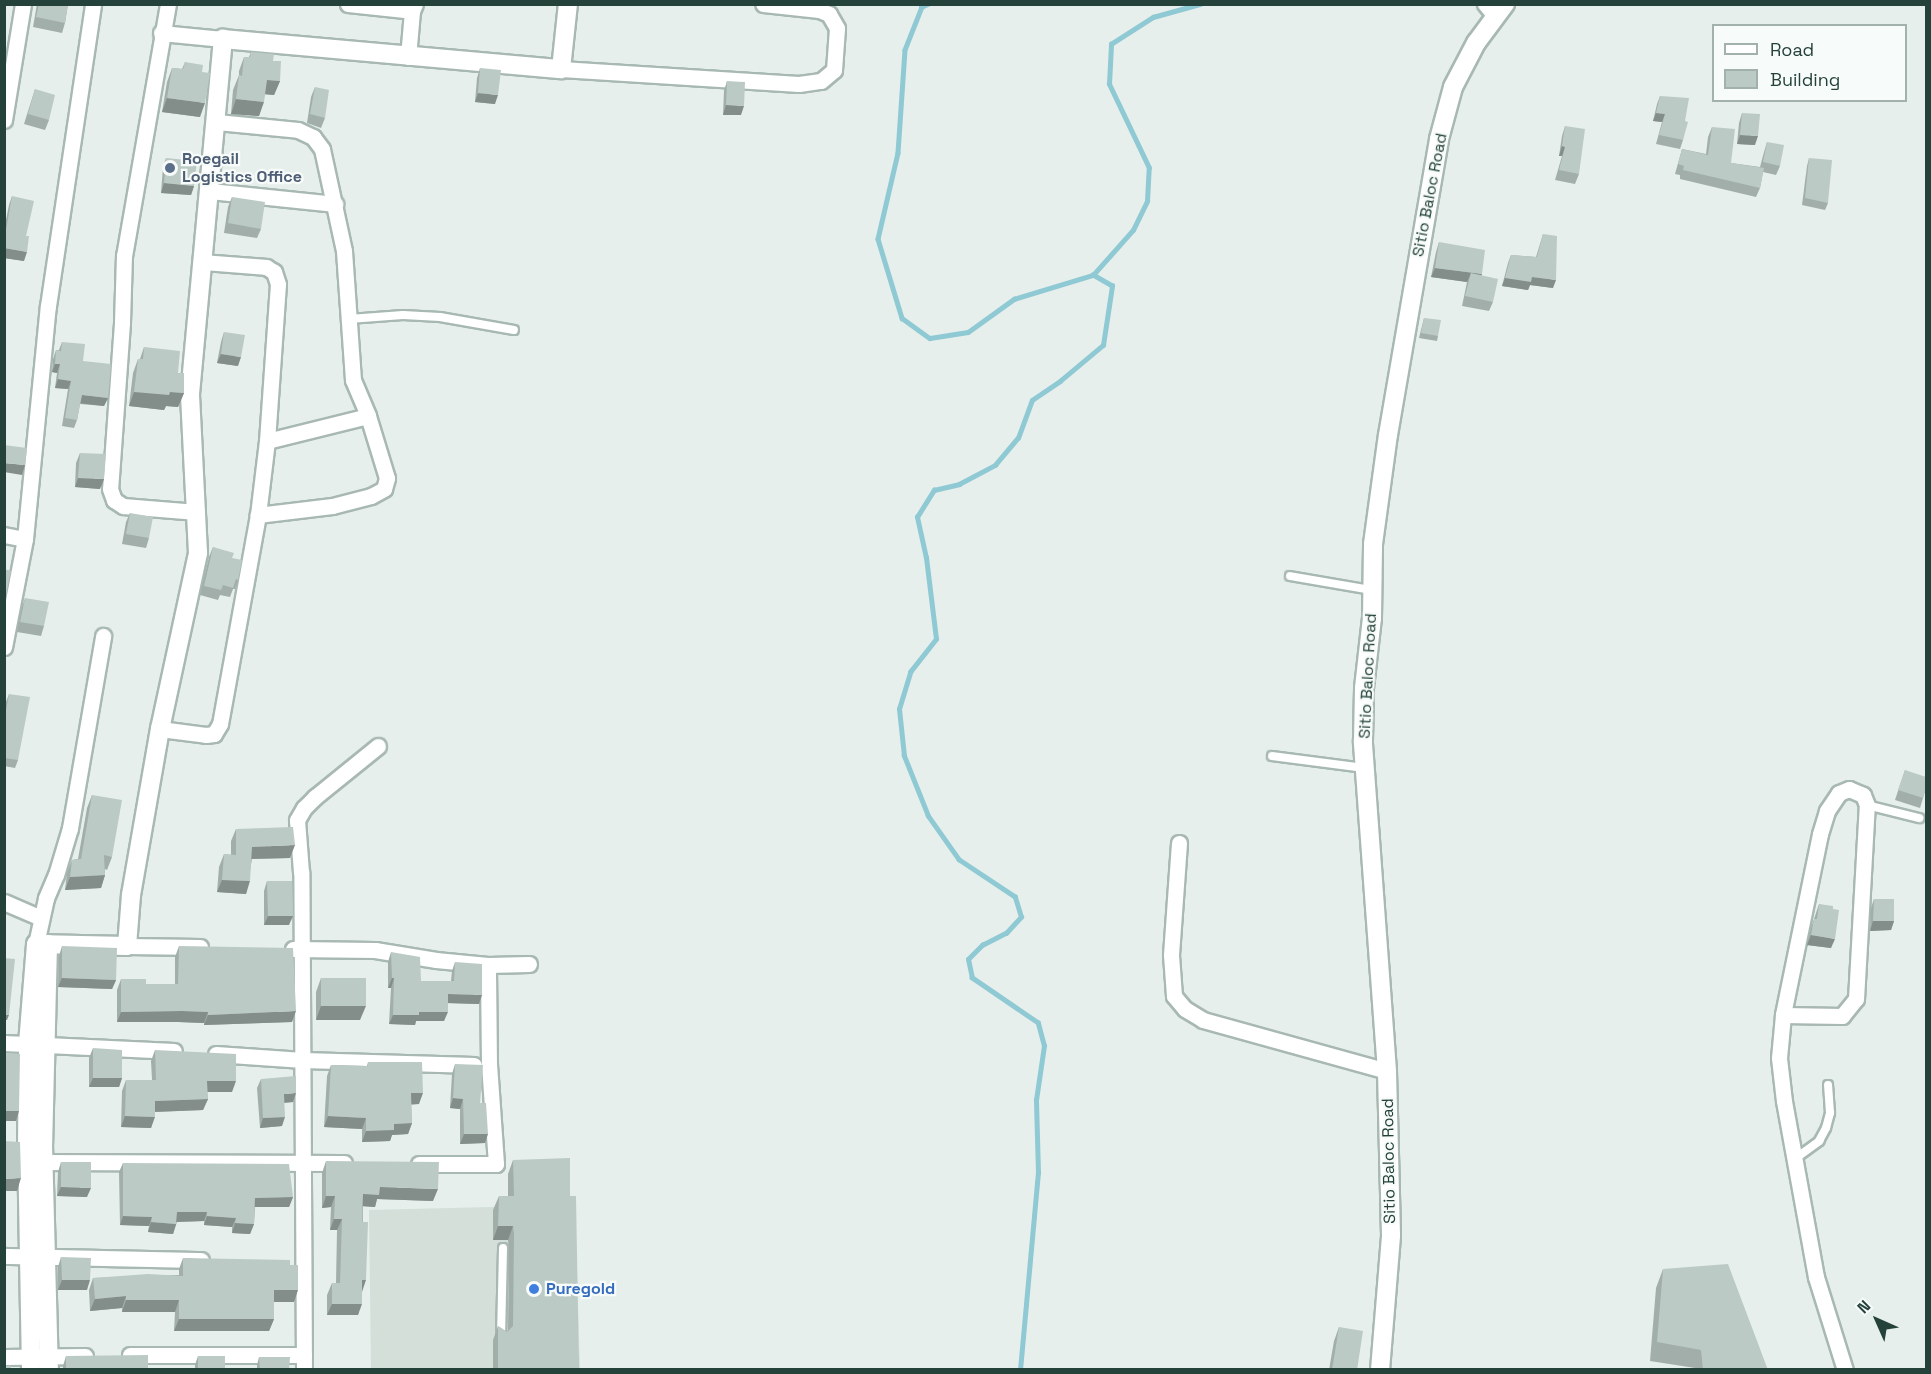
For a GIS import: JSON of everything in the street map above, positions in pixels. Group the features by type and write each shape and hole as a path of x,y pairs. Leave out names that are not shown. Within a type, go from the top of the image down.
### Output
{"street":[{"path":"4,120 23,4"},
{"path":"4,647 25,539 48,306 93,4"},
{"path":"168,4 161,33 124,255 122,323 110,489 114,500 123,506 197,512"},
{"path":"348,4 413,8 408,57"},
{"path":"561,69 568,4"},
{"path":"161,33 561,69 799,84 822,81 834,70 837,27 830,14 819,10 763,4"},
{"name":"Sitio Baloc Road","path":"1380,1370 1391,1235 1387,1071 1365,769 1364,687 1372,590 1373,544 1388,435 1439,138 1453,87 1495,8"},
{"path":"127,946 131,895 160,729 198,554 190,394 223,39"},
{"path":"217,122 298,130 313,137 322,149 344,251 353,380 368,416 387,478 384,489 371,496 332,506 258,514"},
{"path":"210,191 334,204"},
{"path":"160,729 206,735 214,734 219,724 258,514 267,441 278,284 274,272 266,267 202,262"},
{"path":"267,441 368,416"},
{"path":"4,535 25,539"},
{"path":"40,1363 38,1257 32,1151 41,933 70,828 104,636"},
{"path":"118,1355 304,1362 297,1262 304,1163 302,873 297,820 303,808 315,797 378,746"},
{"path":"1783,1015 1842,1016 1856,999 1867,805 1863,795 1850,789 1839,793 1827,811 1783,1015 1779,1058 1784,1101 1816,1277 1845,1370"},
{"path":"1179,843 1170,955 1174,996 1185,1010 1203,1020 1387,1071"},
{"path":"4,902 41,933 127,946 220,947"},
{"path":"277,948 375,950 436,960 488,965 529,964"},
{"path":"405,1164 496,1164 489,1065 488,965"},
{"path":"4,1043 196,1052 303,1060 489,1065"},
{"path":"32,1151 304,1163 360,1163"},
{"path":"4,1256 222,1261"},
{"path":"4,1357 40,1363 95,1356"}],"lane":[{"path":"349,319 403,315 440,317 514,330"},
{"path":"1290,576 1372,590"},
{"path":"1272,756 1365,769"},
{"path":"1867,805 1919,818"},
{"path":"1796,1158 1819,1141 1826,1128 1830,1113 1828,1085"},
{"path":"501,1341 503,1248"}],"shaded area":[{"path":"575,1205 580,1369 371,1369 369,1210"}],"building":[{"path":"39,4 68,4 65,23 36,17"},
{"path":"251,52 274,54 273,61 281,61 280,81 267,80 264,102 236,99 244,57 250,57"},
{"path":"185,62 203,65 202,72 210,73 205,103 167,98 172,68 183,69"},
{"path":"480,68 501,70 498,95 478,93"},
{"path":"727,81 745,82 744,106 726,105"},
{"path":"315,87 329,90 325,118 310,114"},
{"path":"35,89 55,95 49,120 28,114"},
{"path":"1660,96 1689,98 1685,121 1688,122 1683,140 1659,135 1665,114 1656,113"},
{"path":"1742,113 1760,114 1758,136 1740,135"},
{"path":"1565,126 1585,129 1579,174 1559,170 1565,147 1562,146"},
{"path":"1712,127 1735,129 1731,163 1764,168 1760,188 1683,170 1684,166 1678,164 1682,149 1708,155"},
{"path":"1767,142 1784,145 1780,166 1763,162"},
{"path":"166,158 197,161 194,186 164,183"},
{"path":"1809,158 1832,160 1828,203 1805,198"},
{"path":"12,196 34,201 26,236 29,236 27,252 4,248"},
{"path":"232,197 265,202 261,229 228,223"},
{"path":"1543,234 1557,236 1556,280 1532,277 1531,282 1505,278 1511,255 1537,257"},
{"path":"1439,242 1485,250 1482,274 1435,268"},
{"path":"1471,273 1498,279 1493,302 1465,296"},
{"path":"1424,318 1441,320 1438,336 1421,333"},
{"path":"224,332 245,335 241,357 221,354"},
{"path":"62,342 85,344 83,361 111,364 108,398 82,395 77,420 65,418 71,381 58,379 60,364 55,364 56,350 61,351"},
{"path":"144,347 180,351 178,373 184,373 184,393 170,392 169,395 134,392 138,359 143,359"},
{"path":"4,445 27,448 25,465 4,463"},
{"path":"80,453 106,454 104,479 78,478"},
{"path":"130,513 153,517 149,538 126,534"},
{"path":"213,547 234,553 232,558 242,560 238,580 236,579 233,588 223,585 221,590 204,586"},
{"path":"4,569 11,571 4,603"},
{"path":"25,598 49,602 44,626 20,622"},
{"path":"9,694 30,697 18,760 4,758 4,721"},
{"path":"1905,770 1926,777 1923,798 1898,790"},
{"path":"92,795 122,800 112,857 104,855 105,875 70,877 72,860 81,859"},
{"path":"293,827 295,845 252,847 250,881 222,880 224,854 236,855 236,829"},
{"path":"267,881 292,881 293,916 268,916"},
{"path":"1874,899 1894,899 1894,921 1873,921"},
{"path":"1819,904 1833,906 1833,909 1839,910 1835,939 1811,935 1814,919 1817,919"},
{"path":"62,946 117,948 116,980 62,978"},
{"path":"179,946 293,948 296,1011 208,1015 208,1012 182,1011 121,1012 121,979 146,979 146,984 178,984"},
{"path":"391,952 420,957 421,981 454,981 455,962 482,964 482,995 448,994 448,1012 393,1015 394,978 392,978"},
{"path":"4,958 15,959 9,1015 4,1015"},
{"path":"321,978 366,978 366,1006 321,1006"},
{"path":"93,1048 122,1050 122,1078 93,1078"},
{"path":"155,1050 236,1054 236,1081 207,1081 208,1099 155,1101 155,1117 125,1116 126,1080 156,1080"},
{"path":"4,1053 20,1054 19,1111 4,1111"},
{"path":"368,1062 422,1062 423,1093 411,1093 412,1123 394,1124 394,1130 366,1131 366,1118 328,1116 331,1065 368,1066"},
{"path":"455,1064 483,1065 480,1103 486,1103 488,1134 464,1134 463,1099 453,1098"},
{"path":"296,1076 296,1093 284,1094 285,1117 263,1118 261,1079"},
{"path":"4,1141 20,1142 21,1178 4,1179"},
{"name":"Puregold","path":"570,1158 570,1196 576,1196 579,1370 498,1370 498,1326 507,1332 513,1326 514,1234 513,1226 498,1226 499,1196 514,1196 513,1160"},
{"path":"326,1161 439,1162 438,1189 380,1187 379,1195 363,1194 362,1222 368,1222 366,1280 362,1280 362,1304 332,1304 332,1283 340,1283 342,1219 334,1219 335,1196 326,1196"},
{"path":"61,1162 91,1162 91,1188 61,1187"},
{"path":"123,1163 289,1164 293,1197 255,1198 254,1224 235,1223 236,1218 207,1216 207,1212 177,1212 176,1224 151,1222 152,1217 123,1216"},
{"path":"61,1257 91,1258 90,1280 62,1280"},
{"path":"183,1258 290,1260 290,1265 298,1265 298,1290 274,1290 274,1319 179,1319 179,1300 126,1300 126,1296 95,1299 93,1278 148,1274 183,1276"},
{"path":"1728,1264 1768,1370 1703,1370 1701,1350 1657,1342 1663,1269"},
{"path":"1339,1327 1363,1331 1357,1370 1332,1370"},
{"path":"148,1355 148,1370 66,1370 66,1356"},
{"path":"198,1356 225,1356 225,1370 198,1370"},
{"path":"259,1357 290,1357 289,1370 260,1370"},
{"path":"4,1366 11,1366 11,1370 4,1370"}],"waterway":[{"path":"929,4 922,7 905,50 898,153 878,239 902,318 930,338 968,332 1014,299 1093,275 1133,230 1147,201 1149,168 1109,84 1111,44 1153,17 1200,4"},
{"path":"1020,1370 1038,1173 1036,1100 1044,1046 1038,1023 972,978 968,959 982,945 1006,933 1021,917 1015,897 959,860 928,816 904,756 899,709 910,672 936,639 926,558 917,517 934,490 959,484 995,465 1018,438 1032,400 1060,381 1103,345 1112,286 1093,275"}],"place":[{"name":"Roegail Logistics Office","path":"170,168"},
{"name":"Puregold","path":"534,1289"}]}
